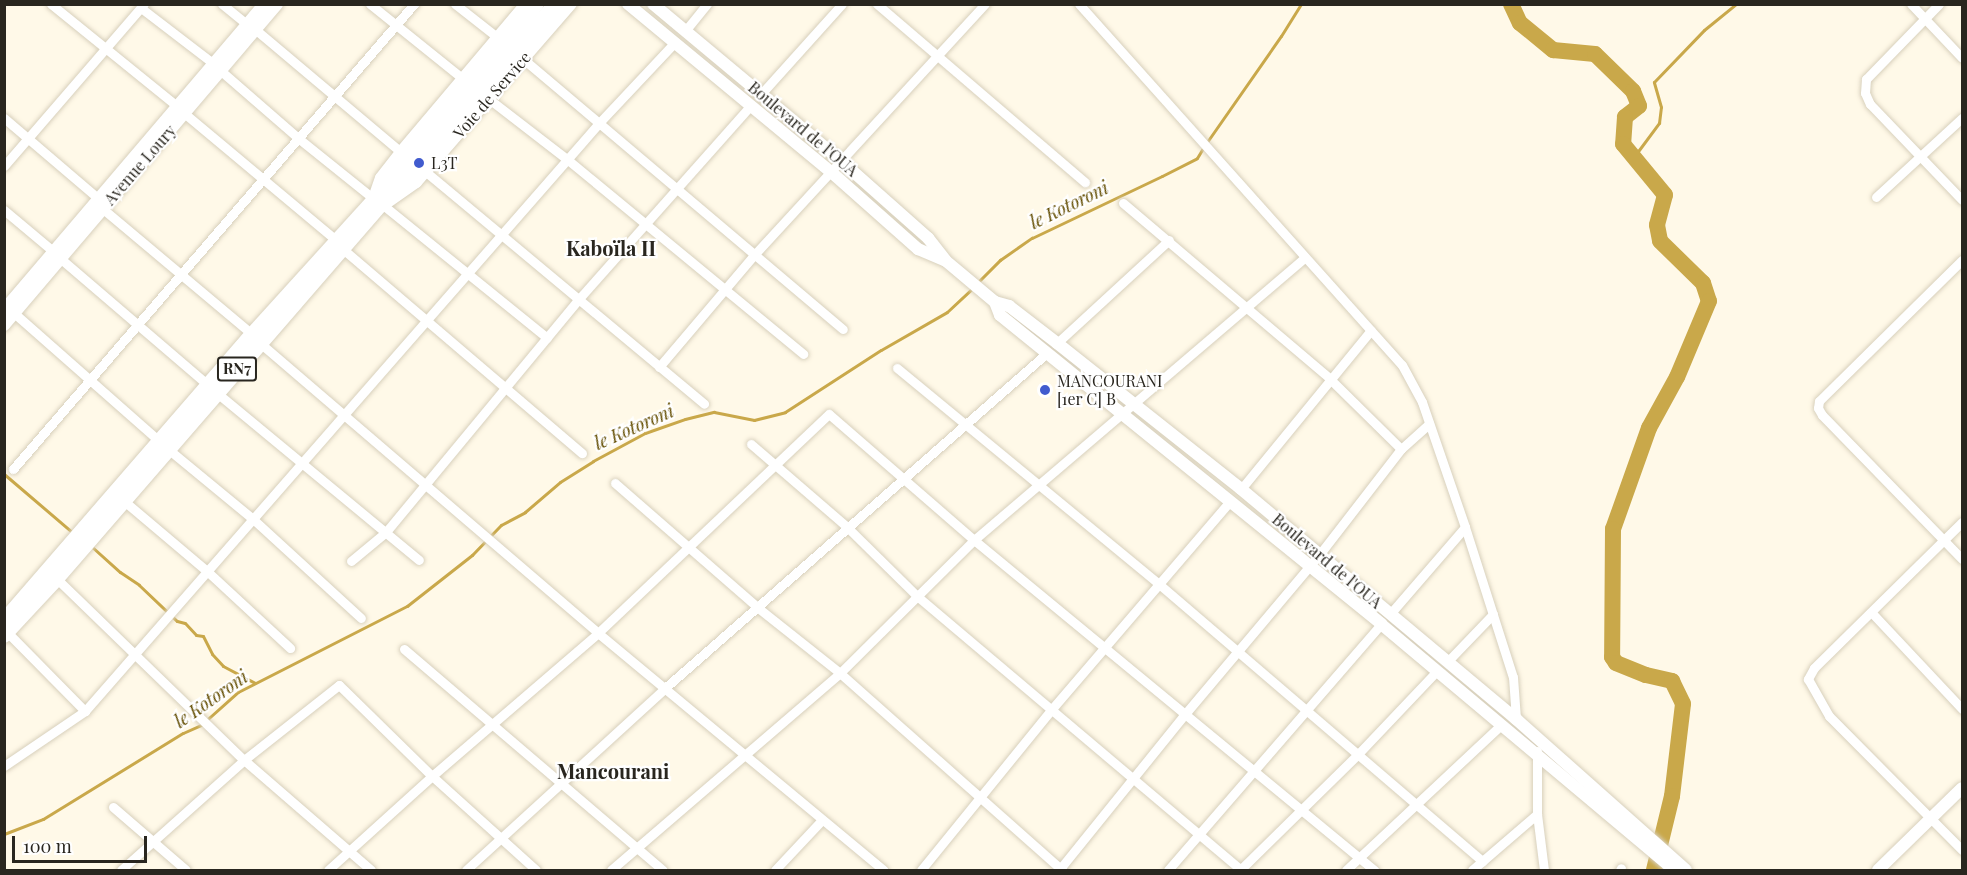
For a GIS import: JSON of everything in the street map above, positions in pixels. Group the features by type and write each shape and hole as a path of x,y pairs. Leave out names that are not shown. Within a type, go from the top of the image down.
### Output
{"highway":[{"name":"RN7","path":"378,202 537,4"},
{"name":"RN7","path":"6,630 256,338 555,4"},
{"name":"RN7","path":"90,532 124,501 164,445"},
{"name":"RN7","path":"6,630 57,579 75,549"}],"main road":[{"name":"Avenue Loury","path":"251,27 264,4"},
{"name":"Avenue Loury","path":"4,325 8,309 58,256 251,27 277,4"},
{"name":"Voie de Service","path":"378,202 381,178 526,4"},
{"name":"Voie de Service","path":"378,202 416,182 426,172 522,58 571,4"},
{"path":"628,4 830,171 918,249 946,261 995,302 1000,315 1310,566 1436,672 1501,725 1540,748"},
{"name":"Boulevard de l'OUA","path":"653,4 840,160 928,238 946,261"},
{"name":"Boulevard de l'OUA","path":"995,302 1009,306 1058,343 1241,489 1516,719 1540,748 1674,864 1686,870"},
{"path":"1878,870 1962,788"}],"street":[{"path":"51,4 181,110 582,453"},
{"path":"222,4 401,152"},
{"path":"370,4 462,78"},
{"path":"13,469 181,277 414,4"},
{"path":"455,4 497,36"},
{"path":"685,31 707,4"},
{"path":"761,94 842,4"},
{"path":"877,4 936,57 1085,182"},
{"path":"659,367 754,255 985,4"},
{"path":"1079,4 1402,365 1422,402 1465,527 1513,677 1516,719"},
{"path":"1911,4 1962,58"},
{"path":"1939,4 1866,79 1865,93 1870,104 1962,200"},
{"path":"4,166 142,6 217,67 298,138 547,338"},
{"path":"4,766 85,711 132,654 254,520 599,123 674,43"},
{"path":"522,58 843,329"},
{"path":"489,99 568,160 723,291 803,354"},
{"path":"351,561 386,532 644,224 750,106"},
{"path":"4,118 181,277 256,338 425,483 461,517 882,870"},
{"path":"1876,198 1962,118"},
{"path":"426,172 578,302 704,404"},
{"path":"1123,203 1329,378 1401,449"},
{"path":"4,210 212,389 419,560"},
{"path":"1058,343 1169,240"},
{"path":"612,870 743,754 840,673 974,540 1132,402 1305,257"},
{"path":"1962,260 1818,401 1818,408 1962,559"},
{"path":"8,309 254,520 361,618"},
{"path":"1241,489 1329,378 1371,330"},
{"path":"465,870 846,526 1048,352"},
{"path":"897,368 1159,584 1359,753 1414,805 1482,861"},
{"path":"328,870 432,776 598,633 829,414 974,540 1374,870"},
{"path":"615,483 757,607 840,673 1061,870 1185,714 1319,555 1401,449 1429,424"},
{"path":"751,444 846,526 917,596 1240,870 1359,753 1436,672"},
{"path":"124,501 208,572 290,648"},
{"path":"921,870 1052,710 1230,501"},
{"path":"1962,522 1814,668 1808,679 1829,716 1962,850"},
{"path":"1390,614 1465,527"},
{"path":"57,579 244,760 371,870"},
{"path":"1872,613 1962,709"},
{"path":"1448,662 1493,614"},
{"path":"1168,870 1380,624"},
{"path":"6,630 85,711"},
{"path":"404,649 663,870"},
{"path":"121,870 244,760 339,685 432,776 536,870"},
{"path":"1346,870 1501,725"},
{"path":"1540,748 1537,814 1544,870"},
{"path":"113,807 186,870"},
{"path":"1472,870 1537,814"},
{"path":"776,870 821,820"}],"waterway":[{"name":"le Kotoroni","path":"1207,142 1301,4"},
{"path":"1511,4 1520,23 1553,50 1595,54 1633,91 1639,106 1625,117 1623,144 1665,195 1657,225 1660,241 1703,283 1709,301 1677,377 1649,428 1613,529 1612,657 1616,663 1646,675 1672,681 1683,704 1672,796 1654,870"},
{"path":"1633,158 1659,123 1661,107 1654,82 1704,30 1736,4"},
{"name":"le Kotoroni","path":"977,283 1000,260 1032,238 1197,158 1203,148"},
{"name":"le Kotoroni","path":"4,834 43,819 183,733 201,725 238,692 407,606 472,555 501,525 525,512 560,482 593,461 645,433 685,419 714,412 754,420 785,412 881,350 947,312 973,288"},
{"path":"4,474 73,533"},
{"path":"91,546 120,572 139,585 177,621 185,623 196,635 203,636 212,654 223,666 255,683"}],"place":[{"name":"L3T","path":"419,163"},
{"name":"MANCOURANI [1er C] B","path":"1045,390"}],"district":[{"name":"Kaboïla II","path":"611,247"},
{"name":"Mancourani","path":"613,770"}]}
